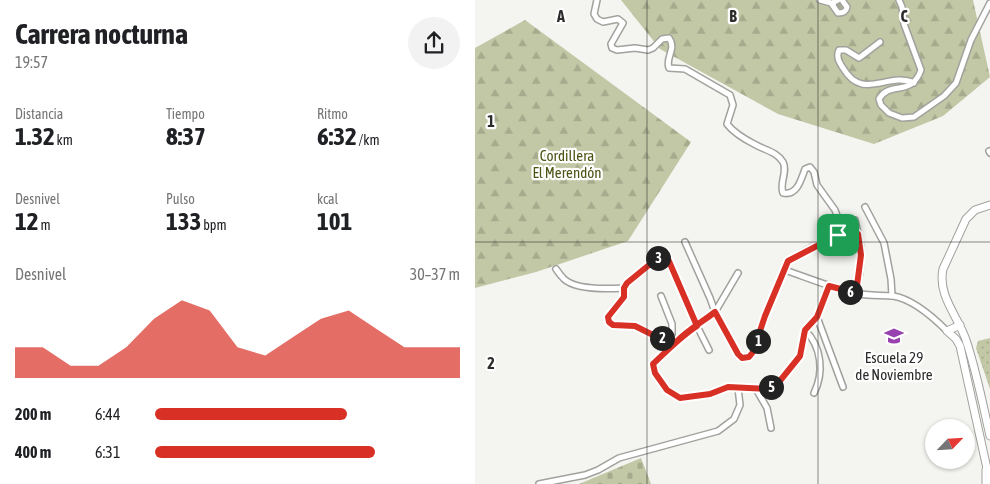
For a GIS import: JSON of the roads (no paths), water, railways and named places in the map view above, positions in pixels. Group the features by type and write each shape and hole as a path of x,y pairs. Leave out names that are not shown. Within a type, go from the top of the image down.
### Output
{"highway":[{"path":"987,470 989,484"}],"street":[{"path":"597,0 595,16 597,20 603,22 618,18 623,23 611,44 614,50 635,48 648,50 653,48 662,39 669,38 673,48 668,60 669,68 685,70 730,96 733,105 727,124 756,145 769,150 780,158 785,169 781,188 783,193 788,194 795,189 805,169 811,167 817,185 835,210 841,228 838,235"},
{"path":"820,0 831,3 838,13 843,13 847,7 842,0"},
{"path":"833,5 838,0"},
{"path":"899,0 902,7 904,24 921,70 919,77 914,83 907,87 887,90 882,93 879,99 881,105 889,113 902,118 914,117 944,96 956,83 971,40 990,3"},
{"path":"880,42 859,58 846,50 839,50 839,61 845,72 862,85 902,80 914,83"},
{"path":"979,438 990,436 965,336 945,298 941,277 966,219 975,210 990,205"},
{"path":"865,207 884,243 891,278 892,296"},
{"path":"855,220 861,255 856,293"},
{"path":"685,242 715,312 742,358 749,357 756,347 765,316 785,270 786,263 792,258 838,235 849,236 858,234"},
{"path":"674,341 657,337 635,326 613,325 609,322 608,317 624,297 624,288 633,278 665,252 709,350"},
{"path":"556,269 564,280 578,285 624,288"},
{"path":"785,270 829,286 856,293 870,296 892,296 904,300 921,309 956,339 960,346 987,470"},
{"path":"738,272 715,312 674,341 653,364 655,373 667,390 680,398 710,394 728,387 767,389 779,382 800,356 805,330 817,317 829,286"},
{"path":"661,296 671,320 674,341"},
{"path":"817,317 843,388"},
{"path":"947,331 960,325"},
{"path":"805,330 818,352 820,360 820,375 814,393"},
{"path":"964,366 973,364"},
{"path":"539,484 585,475 619,458 718,431 734,419 740,405 738,388"},
{"path":"756,389 767,408 771,428"}],"place":[{"name":"Escuela 29 de Noviembre","path":"894,336"}],"park label":[{"name":"Cordillera El Merendón","path":"567,164"}]}
